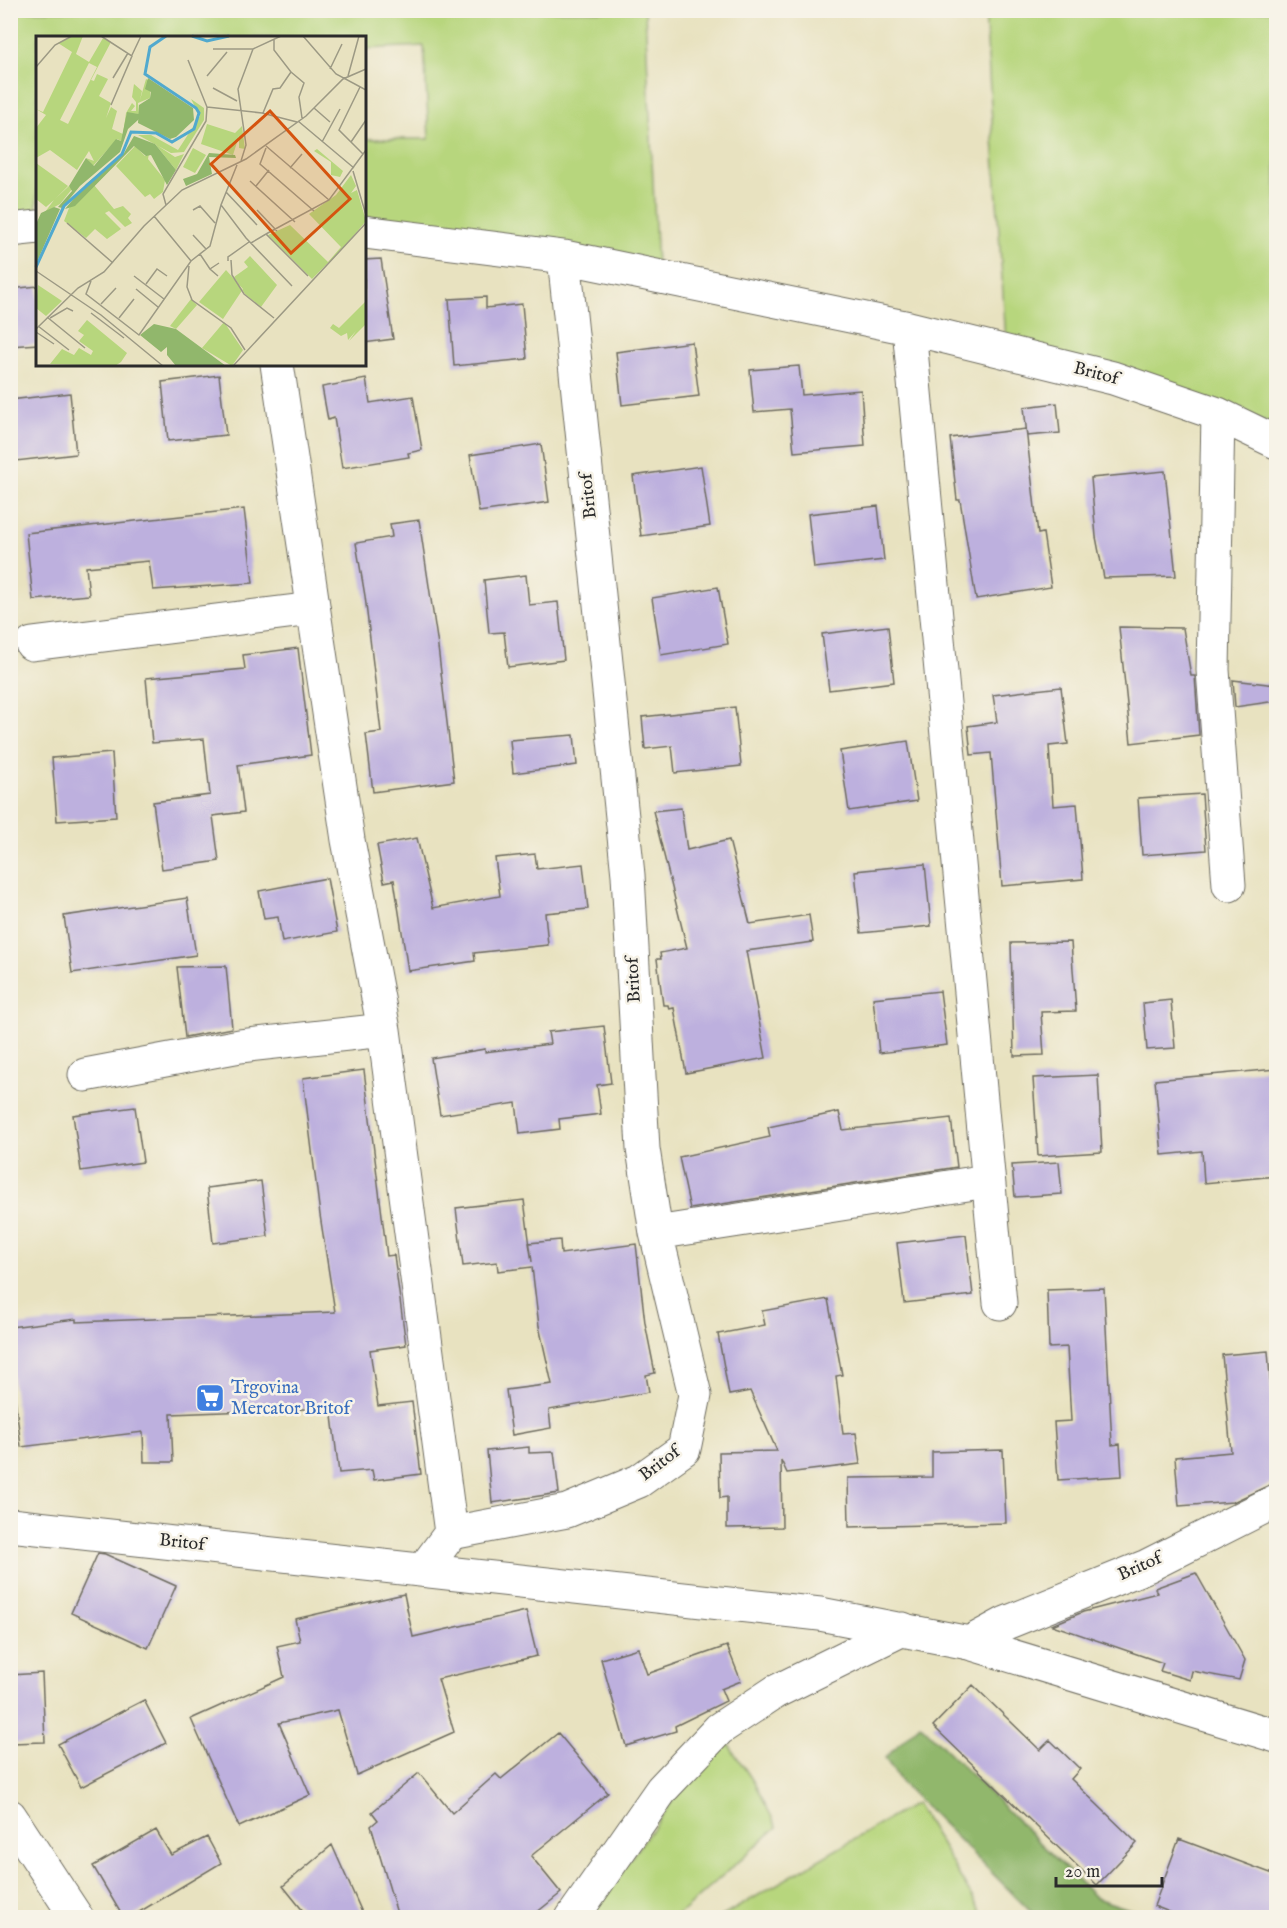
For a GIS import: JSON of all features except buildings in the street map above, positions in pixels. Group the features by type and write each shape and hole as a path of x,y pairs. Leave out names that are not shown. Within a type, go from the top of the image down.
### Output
{"street":[{"path":"10,230 36,227"},
{"name":"Britof","path":"366,232 564,256 909,328 1113,378 1218,414 1276,442"},
{"name":"Britof","path":"451,1533 567,1511 639,1481 684,1449 695,1395 656,1233 643,1149 628,875 564,256"},
{"path":"909,328 1000,1303"},
{"path":"277,366 348,840 384,1030 451,1533 424,1569"},
{"path":"1218,414 1213,670 1229,885"},
{"path":"32,644 312,609"},
{"path":"85,1075 240,1046 384,1030"},
{"path":"656,1233 987,1181"},
{"name":"Britof","path":"969,1643 1006,1623 1147,1566 1276,1501"},
{"name":"Britof","path":"10,1525 820,1614 969,1643 1276,1736"},
{"path":"572,1917 662,1789 719,1729 775,1692 903,1629"},
{"path":"10,1816 77,1917"}],"green space":[{"path":"11,11 645,11 657,267 366,222 366,139 429,139 424,46 366,49 366,36 36,36 36,212 11,215"},
{"path":"985,11 1276,11 1276,425 1006,342"},
{"path":"920,1724 1096,1898 1153,1917 1036,1917 901,1782 885,1758"},
{"path":"727,1742 753,1781 777,1827 676,1917 587,1918 690,1777"},
{"path":"916,1803 984,1917 721,1917"}],"place":[{"name":"Trgovina Mercator Britof","path":"210,1398"}]}
